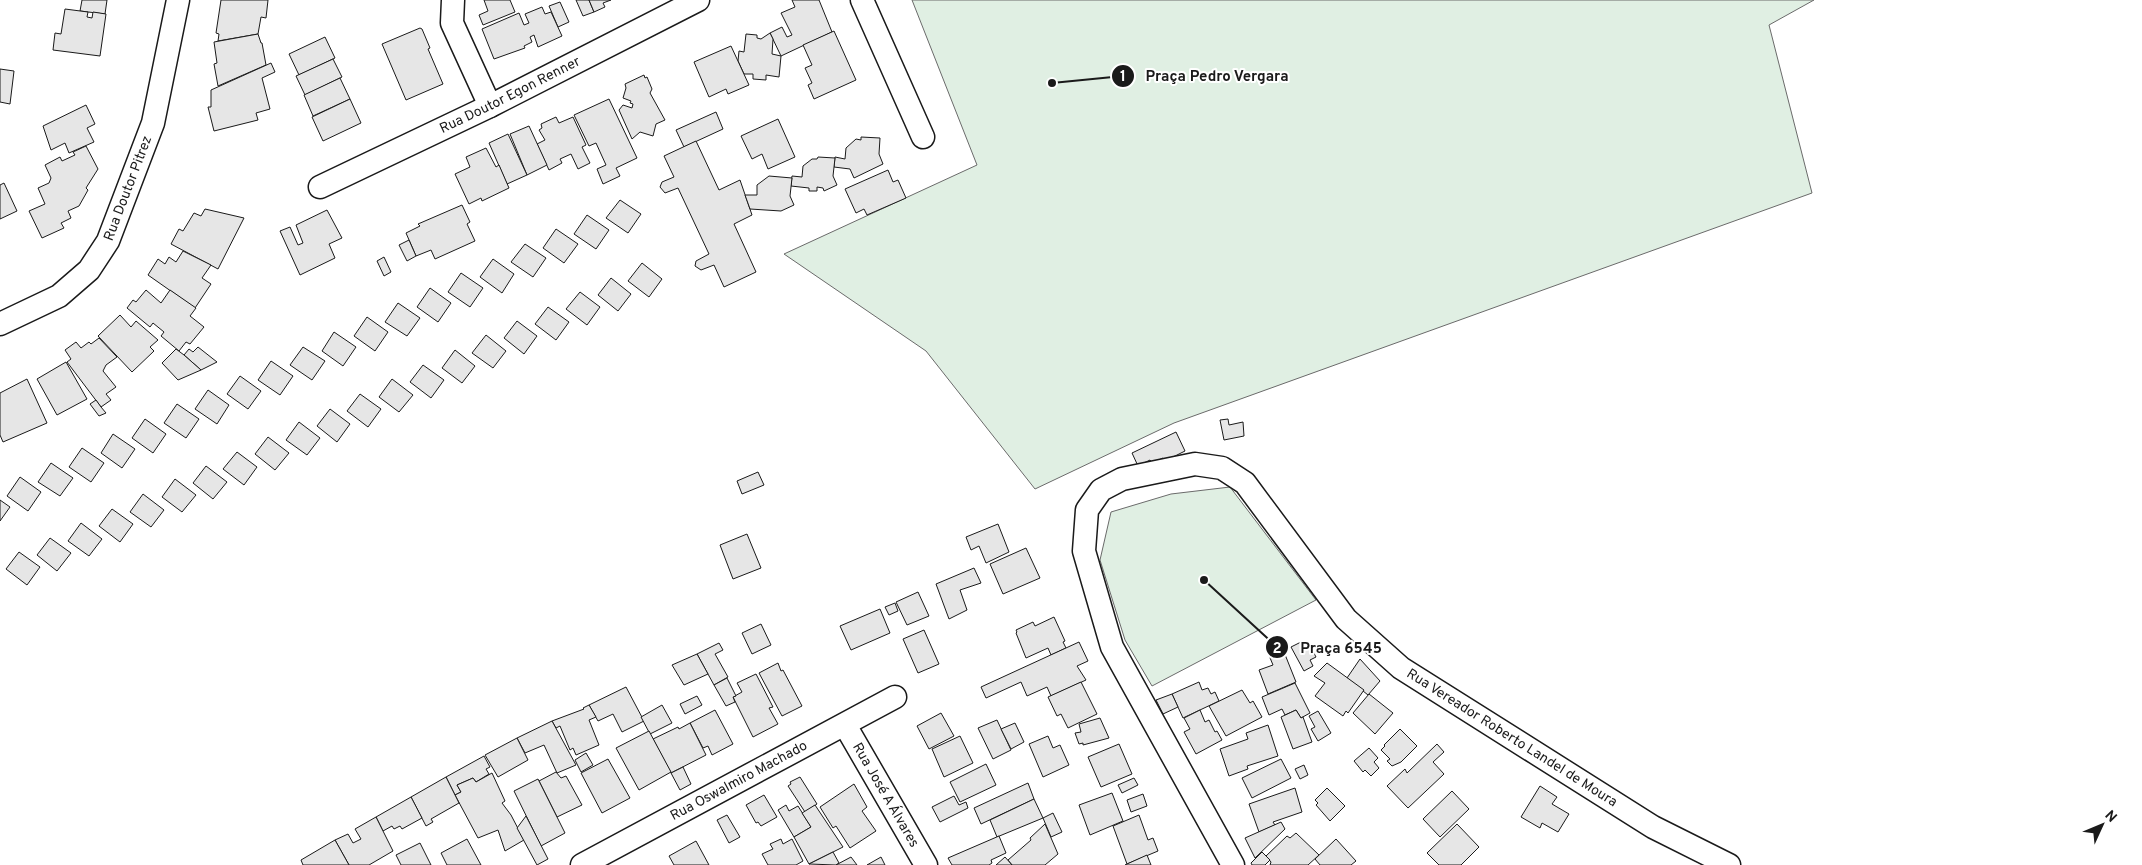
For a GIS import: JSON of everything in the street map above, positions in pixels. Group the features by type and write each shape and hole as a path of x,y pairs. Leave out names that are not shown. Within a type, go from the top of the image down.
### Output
{"street":[{"name":"Rua Doutor Pitrez","path":"0,324 59,296 89,270 108,241 153,123 178,0"},
{"path":"453,0 452,23 490,106"},
{"name":"Rua Doutor Egon Renner","path":"320,187 490,106 698,0"},
{"path":"862,0 923,137"},
{"name":"Rua Vereador Roberto Landel de Moura","path":"1233,865 1112,648 1084,551 1087,510 1101,490 1122,479 1195,464 1222,468 1245,483 1346,619 1401,668 1653,827 1729,865"},
{"name":"Rua Oswalmiro Machado","path":"582,865 895,697"},
{"name":"Rua José A Álvares","path":"845,725 926,865"}],"green space":[{"path":"912,0 1814,0 1769,25 1812,193 1174,423 1035,489 926,351 784,254 977,165"},
{"path":"1230,487 1316,600 1152,686 1125,640 1100,560 1111,512 1171,494"}],"building":[{"path":"82,0 107,0 105,14 80,11"},
{"path":"221,0 268,0 266,18 261,17 258,34 218,41 219,34 216,33"},
{"path":"484,0 510,0 515,12 483,25 479,15 488,11"},
{"path":"576,0 589,0 594,12 583,16"},
{"path":"589,0 611,0 603,3 605,7 594,12"},
{"path":"792,0 819,0 832,32 781,56 770,33 782,27 787,37 792,35 781,13 795,7"},
{"path":"560,2 569,22 558,27 549,6"},
{"path":"542,7 545,14 551,12 562,36 538,47 534,35 530,37 532,42 524,46 525,48 494,59 482,29 519,13 524,25 529,23 525,14"},
{"path":"65,9 88,12 87,17 92,18 93,12 106,14 100,56 53,50 55,33 61,34"},
{"path":"420,28 430,48 428,49 443,84 406,100 382,44"},
{"path":"834,31 856,80 814,99 808,85 812,83 805,68 812,65 803,45"},
{"path":"770,33 773,39 772,54 781,56 779,77 766,75 766,80 753,79 753,74 744,74 738,61 739,51 744,52 746,34 757,35 757,38 761,39"},
{"path":"258,34 262,43 266,65 218,86 214,64 217,63 214,42"},
{"path":"325,37 335,58 299,75 289,54"},
{"path":"731,46 749,85 728,94 726,89 709,97 694,62"},
{"path":"333,59 342,77 305,95 296,76"},
{"path":"271,63 275,72 262,78 270,109 256,113 258,120 214,131 208,107 211,107 211,90"},
{"path":"0,69 14,71 10,104 0,102"},
{"path":"644,75 645,78 647,77 652,89 650,93 665,120 656,124 653,136 640,132 632,139 619,110 623,105 632,108 633,104 630,103 631,101 623,98 626,88 625,84"},
{"path":"340,78 350,99 313,116 304,95"},
{"path":"350,99 361,123 323,141 312,117"},
{"path":"609,99 637,158 616,168 620,176 603,184 597,169 606,165 596,143 589,146 574,115"},
{"path":"86,105 95,124 87,128 94,142 69,153 65,143 51,150 43,126"},
{"path":"716,112 723,129 684,147 676,130"},
{"path":"556,117 559,123 573,117 586,145 582,147 590,163 578,169 571,154 560,159 562,163 549,170 537,144 545,140 539,130 542,128 541,124"},
{"path":"778,119 795,157 768,169 762,154 752,159 741,136"},
{"path":"529,126 547,165 527,175 510,134"},
{"path":"508,134 527,175 507,184 489,143"},
{"path":"861,137 880,138 879,154 883,164 854,178 850,169 834,167 835,157 845,159 846,148 856,139 861,140"},
{"path":"696,141 719,190 740,180 752,215 734,224 756,272 724,287 714,265 701,270 695,266 696,261 709,254 678,188 665,193 660,187 662,182 674,177 664,156"},
{"path":"86,146 98,169 86,188 88,190 79,206 68,211 71,218 61,223 64,228 42,238 29,211 45,204 38,188 49,183 51,178 45,165 60,157 62,161 75,155 73,152"},
{"path":"486,148 496,167 499,165 509,188 482,201 481,198 469,204 455,174 470,167 466,157"},
{"path":"818,157 835,158 833,176 837,185 824,191 823,188 817,187 817,191 809,191 809,188 791,186 792,176 802,177 803,166"},
{"path":"888,170 893,182 898,180 906,198 867,215 864,209 856,213 845,189"},
{"path":"769,176 792,178 790,196 794,205 781,211 750,209 745,195 757,195 757,185"},
{"path":"4,183 17,211 0,219 0,185"},
{"path":"620,200 641,214 628,233 606,218"},
{"path":"462,205 470,222 467,224 475,241 435,259 431,250 416,256 406,233 420,226 418,224"},
{"path":"205,209 244,218 218,269 171,244 179,229 183,231 194,213 201,216"},
{"path":"327,210 342,238 329,244 335,258 300,275 280,231 290,227 298,245 303,243 296,225"},
{"path":"587,215 609,230 596,249 574,234"},
{"path":"556,229 578,244 564,263 543,248"},
{"path":"409,240 416,256 407,261 399,245"},
{"path":"525,244 546,258 533,277 511,262"},
{"path":"183,251 211,265 202,278 211,284 195,308 148,275 158,259 165,264 169,257 176,262"},
{"path":"384,257 391,272 384,276 377,261"},
{"path":"493,259 514,274 502,293 480,277"},
{"path":"642,263 662,279 649,297 628,281"},
{"path":"461,273 483,288 470,307 448,292"},
{"path":"611,278 631,294 618,311 598,295"},
{"path":"430,288 451,303 438,322 417,307"},
{"path":"146,290 161,303 170,290 196,308 190,316 204,327 190,344 186,342 179,351 161,336 164,332 153,323 150,327 127,308 133,300 136,302"},
{"path":"580,292 600,307 587,325 566,309"},
{"path":"398,303 420,318 407,336 385,322"},
{"path":"548,307 569,322 556,340 535,324"},
{"path":"120,315 131,327 136,321 158,340 150,347 154,351 132,372 98,336"},
{"path":"367,317 388,332 375,351 354,336"},
{"path":"517,321 537,336 524,354 504,338"},
{"path":"334,332 356,347 343,366 322,351"},
{"path":"486,335 506,351 493,368 472,353"},
{"path":"99,338 117,357 106,365 103,371 116,387 106,394 111,400 101,407 67,362 71,359 65,350 76,342 81,348"},
{"path":"198,347 217,362 201,370 184,355 189,349 193,352"},
{"path":"303,347 325,361 312,380 290,365"},
{"path":"176,349 201,370 178,380 162,363"},
{"path":"455,350 475,366 462,383 442,368"},
{"path":"271,361 293,376 280,395 258,380"},
{"path":"66,362 87,399 57,415 37,379"},
{"path":"423,365 444,380 431,398 410,382"},
{"path":"240,376 261,391 248,409 227,394"},
{"path":"27,379 47,423 3,442 0,435 0,393"},
{"path":"392,379 413,395 399,412 379,397"},
{"path":"208,390 229,405 217,424 195,409"},
{"path":"360,394 381,409 368,427 347,411"},
{"path":"96,400 106,413 99,416 90,404"},
{"path":"177,404 199,419 186,438 164,423"},
{"path":"330,409 350,424 337,442 317,426"},
{"path":"145,419 166,434 153,453 132,438"},
{"path":"1228,419 1229,425 1243,422 1244,436 1224,440 1220,420"},
{"path":"299,422 320,438 307,455 286,440"},
{"path":"1176,432 1185,451 1165,461 1163,458 1152,463 1150,460 1138,466 1132,453"},
{"path":"113,434 135,449 122,468 101,453"},
{"path":"268,437 289,453 275,470 255,454"},
{"path":"82,448 104,463 91,482 69,467"},
{"path":"237,452 257,467 244,485 223,469"},
{"path":"51,463 73,478 60,496 38,482"},
{"path":"206,466 227,482 213,499 193,483"},
{"path":"758,472 764,485 742,494 737,481"},
{"path":"20,477 41,492 28,511 7,496"},
{"path":"175,479 196,495 182,512 162,497"},
{"path":"143,494 164,510 151,527 130,512"},
{"path":"0,500 10,507 0,521"},
{"path":"112,509 133,524 120,542 99,526"},
{"path":"81,523 102,539 89,556 68,541"},
{"path":"998,524 1009,552 986,563 979,546 971,550 966,537"},
{"path":"747,534 761,568 733,579 720,545"},
{"path":"50,538 71,553 57,571 37,555"},
{"path":"1026,548 1040,578 1003,594 990,564"},
{"path":"19,552 40,567 27,585 6,569"},
{"path":"974,568 981,583 960,590 967,610 949,619 936,584"},
{"path":"918,592 929,616 907,625 896,602"},
{"path":"895,603 898,611 889,615 885,607"},
{"path":"880,609 890,633 851,650 840,626"},
{"path":"1054,617 1065,641 1063,642 1066,648 1051,655 1048,648 1026,658 1016,630 1033,622 1035,626"},
{"path":"761,624 771,645 752,654 742,633"},
{"path":"924,630 939,664 918,673 903,639"},
{"path":"1303,641 1305,644 1308,642 1316,657 1310,660 1313,666 1304,671 1291,647"},
{"path":"1079,642 1088,661 1077,666 1086,680 1051,696 1047,687 1027,696 1021,682 986,698 981,687"},
{"path":"719,643 723,650 715,654 728,677 714,685 697,654"},
{"path":"1282,647 1296,682 1268,694 1259,670 1273,665 1268,653"},
{"path":"697,654 708,674 684,685 672,665"},
{"path":"1360,659 1380,681 1368,695 1347,678"},
{"path":"778,663 802,706 782,716 759,673"},
{"path":"1327,663 1364,690 1348,713 1346,711 1343,716 1315,696 1325,683 1314,676"},
{"path":"756,674 773,707 769,708 778,724 753,737 733,697 742,692 737,683"},
{"path":"727,678 736,696 733,697 735,702 726,706 714,685"},
{"path":"1081,682 1097,714 1068,728 1061,714 1057,716 1048,697"},
{"path":"1199,682 1202,690 1208,688 1211,694 1215,692 1219,701 1183,718 1172,694"},
{"path":"1295,683 1310,713 1301,718 1296,710 1285,715 1282,709 1269,715 1262,697"},
{"path":"626,687 644,721 622,732 613,714 598,721 589,705"},
{"path":"1242,690 1250,703 1253,701 1262,717 1226,736 1209,706"},
{"path":"1172,694 1178,707 1163,714 1156,700"},
{"path":"1369,694 1393,713 1375,734 1353,713"},
{"path":"697,696 702,705 685,714 680,704"},
{"path":"589,705 596,717 589,720 599,745 576,755 573,748 570,750 560,726 556,728 552,721 584,709"},
{"path":"662,705 672,723 650,734 641,717"},
{"path":"715,710 733,744 712,755 708,746 703,748 690,723"},
{"path":"1200,710 1205,722 1209,720 1215,732 1217,731 1222,740 1196,754 1184,732 1190,729 1184,718"},
{"path":"1296,710 1301,718 1303,717 1312,742 1293,749 1281,717"},
{"path":"1318,711 1331,733 1318,741 1311,729 1315,727 1309,716"},
{"path":"941,713 954,736 929,749 917,726"},
{"path":"1100,718 1109,738 1083,745 1083,743 1079,744 1075,733 1081,732 1079,724"},
{"path":"997,720 1011,750 993,759 978,728"},
{"path":"552,721 576,765 557,773 544,745 525,753 517,738"},
{"path":"690,723 706,755 671,773 653,739"},
{"path":"1015,723 1024,742 1011,749 1001,729"},
{"path":"1268,725 1278,756 1247,766 1248,769 1229,776 1220,749 1248,739 1246,733"},
{"path":"1400,729 1417,746 1401,762 1392,766 1387,761 1390,759 1381,750"},
{"path":"649,731 671,772 639,790 616,748"},
{"path":"960,736 973,763 944,777 932,749"},
{"path":"1048,736 1053,748 1060,745 1069,765 1043,777 1029,744"},
{"path":"517,738 528,760 498,777 485,755"},
{"path":"1119,744 1132,774 1101,787 1088,757"},
{"path":"1437,744 1444,752 1433,762 1444,774 1408,808 1387,786 1405,769 1407,773"},
{"path":"1369,748 1378,758 1374,762 1379,768 1371,776 1365,770 1363,772 1354,761"},
{"path":"586,753 593,765 581,772 575,760"},
{"path":"484,756 490,767 486,769 489,774 476,782 473,778 457,785 461,792 455,795 446,777"},
{"path":"608,759 630,798 602,813 581,773"},
{"path":"1281,759 1291,778 1252,798 1242,778"},
{"path":"986,764 996,785 960,802 950,782"},
{"path":"1304,765 1308,775 1300,779 1295,769"},
{"path":"683,767 691,784 680,790 671,773"},
{"path":"556,772 561,778 566,776 582,805 557,817 539,781"},
{"path":"492,773 505,801 502,803 511,815 524,840 505,851 498,830 478,838 455,795 461,792 457,785 473,778 476,782"},
{"path":"446,777 459,803 431,819 433,822 426,826 411,797"},
{"path":"800,777 817,804 805,812 788,786 791,784 790,782"},
{"path":"1134,778 1138,785 1122,793 1118,785"},
{"path":"538,779 565,833 541,846 514,791"},
{"path":"1028,783 1034,799 981,824 974,808"},
{"path":"854,784 867,807 862,811 876,831 850,848 836,826 833,828 820,807"},
{"path":"1540,786 1557,797 1552,804 1569,814 1558,832 1542,823 1540,828 1521,817"},
{"path":"1295,788 1302,812 1273,822 1275,825 1259,832 1249,804"},
{"path":"1327,788 1345,806 1330,821 1316,805 1318,803 1315,800"},
{"path":"1452,791 1469,809 1440,837 1423,819"},
{"path":"1112,793 1123,821 1090,835 1079,805"},
{"path":"1143,794 1147,806 1131,812 1127,800"},
{"path":"764,795 777,817 761,826 758,822 756,823 746,805"},
{"path":"954,796 959,805 966,802 968,808 940,822 932,807"},
{"path":"411,797 422,818 402,829 400,826 394,829 392,826 383,831 376,817"},
{"path":"1034,799 1043,818 997,837 990,820"},
{"path":"786,805 789,811 798,806 811,827 794,837 778,810"},
{"path":"815,805 843,847 809,864 794,837 811,827 802,813"},
{"path":"1053,813 1062,832 1051,837 1043,818"},
{"path":"727,815 740,837 729,843 717,820"},
{"path":"1139,815 1148,840 1153,838 1158,851 1127,864 1113,826"},
{"path":"526,816 548,859 537,865 517,828"},
{"path":"376,817 393,851 369,865 349,865 335,840 348,834 353,843 361,839 355,829"},
{"path":"1281,822 1285,829 1255,858 1245,838"},
{"path":"1045,824 1058,854 1045,865 1012,865 1008,860 1031,840 1030,838"},
{"path":"1457,824 1479,847 1461,865 1439,865 1427,853"},
{"path":"1296,833 1319,855 1308,865 1270,865 1271,862 1266,856 1287,836 1290,838"},
{"path":"999,836 1006,853 991,860 992,863 989,865 952,865 948,858"},
{"path":"467,839 481,865 447,865 441,853"},
{"path":"781,839 783,844 792,839 803,861 796,865 768,865 762,854 773,849 770,844"},
{"path":"1336,839 1356,861 1351,865 1320,865 1315,859"},
{"path":"335,840 349,865 303,865 301,860"},
{"path":"696,841 709,865 674,865 669,856"},
{"path":"420,843 431,865 401,865 396,855"},
{"path":"833,852 839,863 836,865 809,864"},
{"path":"1262,852 1270,860 1265,865 1252,865 1251,863"},
{"path":"1147,855 1151,865 1125,865 1127,864"},
{"path":"851,857 857,865 836,865"},
{"path":"881,857 885,865 867,865"},
{"path":"1005,857 1012,865 996,865"}],"place":[{"name":"Praça Pedro Vergara","path":"1052,83"},
{"name":"Praça 6545","path":"1204,580"}]}
